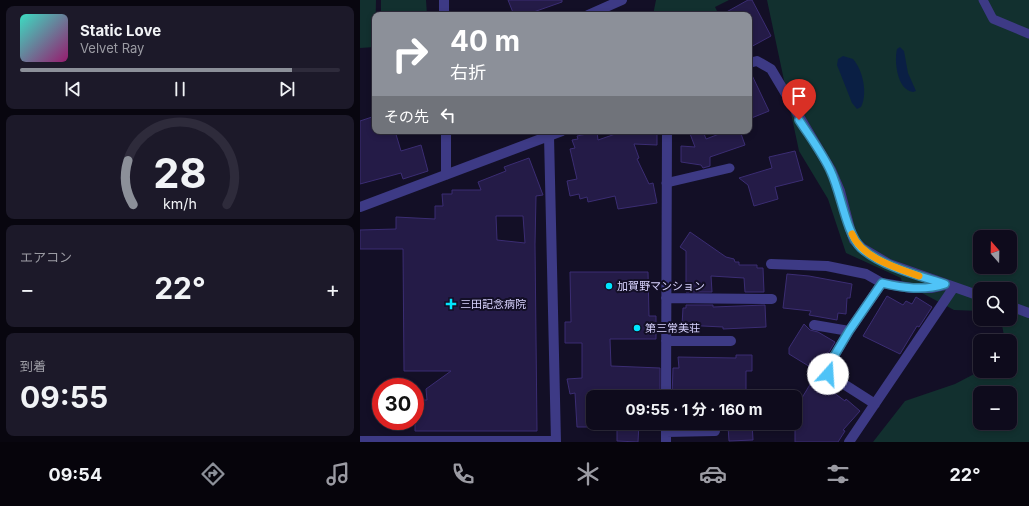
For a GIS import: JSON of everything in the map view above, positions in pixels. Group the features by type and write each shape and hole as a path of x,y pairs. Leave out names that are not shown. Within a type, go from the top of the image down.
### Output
{"street":[{"path":"444,0 444,12"},
{"path":"595,12 622,0"},
{"path":"752,62 757,61 771,69 792,104 799,120 831,170 840,192 854,240 873,256 889,264 973,294"},
{"path":"446,134 446,175"},
{"path":"360,207 554,134"},
{"path":"666,390 667,134"},
{"path":"360,441 556,442 549,136"},
{"path":"771,264 827,266 866,274 882,283 918,288 949,286"},
{"path":"875,404 828,374 827,368 849,331 882,283"},
{"path":"849,442 875,404 949,286"},
{"path":"666,298 772,299"},
{"path":"1017,309 1029,313"},
{"path":"814,326 849,331"},
{"path":"666,341 731,341"},
{"path":"666,432 715,431"}],"lane":[{"path":"983,0 993,19 1029,34"},
{"path":"666,183 730,168"}],"green space":[{"path":"360,0 376,0 376,12 372,12 372,47 360,48"},
{"path":"381,0 426,0 427,12 381,12"},
{"path":"656,0 729,0 715,7 718,12 654,12"},
{"path":"767,0 1029,0 1029,442 873,442 905,401 955,384 973,375 973,378 1017,378 1017,334 1004,334 1002,326 1017,326 1017,282 973,282 973,311 954,310 922,293 904,292 901,278 846,253 828,199 799,151"}],"water":[{"path":"900,47 904,51 908,73 916,91 913,92 903,86 900,81 896,54 897,49"},
{"path":"843,56 853,59 862,76 864,96 861,107 857,109 852,103 837,65 838,59"}],"building":[{"path":"508,0 562,0 562,2 534,12 513,12"},
{"path":"748,0 752,0 771,36 752,46 752,12 726,12"},
{"path":"752,75 769,111 752,118"},
{"path":"372,117 372,134 396,134 401,151 421,145 428,171 403,179 401,173 360,184 360,121"},
{"path":"597,134 598,140 615,134 657,134 657,145 634,144 639,158 637,159 649,184 653,183 657,203 618,209 615,196 588,202 587,197 580,199 579,194 570,196 567,181 577,179 570,149 575,148 572,140 578,139 577,136"},
{"path":"690,134 704,134 706,139 719,134 741,134 745,145 710,157 710,166 703,168 701,165 681,162 681,146 695,147"},
{"path":"795,151 803,180 775,187 778,199 754,206 748,185 739,178 772,168 769,157"},
{"name":"三田記念病院","path":"529,158 543,195 536,196 535,244 537,431 415,431 424,430 424,400 427,400 426,389 451,371 404,371 403,249 360,249 360,230 396,229 396,217 435,219 435,206 443,206 442,194 452,194 452,190 481,190 478,182 506,171 504,167","holes":["496,216 523,216 525,243 497,240"]},
{"path":"690,232 726,257 734,259 735,262 739,262 739,265 757,265 757,268 763,268 764,292 745,292 744,278 711,276 712,292 686,292 686,251 680,247"},
{"path":"570,272 648,272 649,316 656,316 656,339 610,339 611,366 660,368 660,390 586,390 586,427 577,427 575,393 570,394 567,379 582,378 582,343 565,343 565,322 571,322"},
{"path":"787,274 809,276 852,284 850,298 847,298 846,314 838,313 837,320 809,315 811,311 783,308"},
{"path":"887,296 903,305 906,301 912,304 916,297 932,307 919,327 917,326 900,354 863,336"},
{"path":"686,305 713,305 713,307 765,305 766,327 723,329 723,327 682,325 683,308 686,308"},
{"path":"804,324 810,330 818,332 835,342 821,365 820,373 789,354 789,348"},
{"path":"736,355 752,355 752,371 746,371 746,390 672,390 673,368 679,368 678,357 736,358"},
{"path":"814,378 845,401 846,399 860,411 843,430 845,431 838,442 795,442 795,430 802,430 802,398"},
{"path":"617,430 639,430 638,442 617,441"},
{"path":"728,430 752,430 753,440 729,441"}],"slow traffic":[{"path":"852,234 854,240 873,256 919,276"}],"place":[{"name":"加賀野マンション","path":"609,286"},
{"name":"三田記念病院","path":"451,304"},
{"name":"第三常美荘","path":"637,328"}],"route":[{"path":"799,120 831,170 840,192 854,240 873,256 889,264 945,284 931,288 911,288 882,283 849,331 827,368 828,374"}]}
